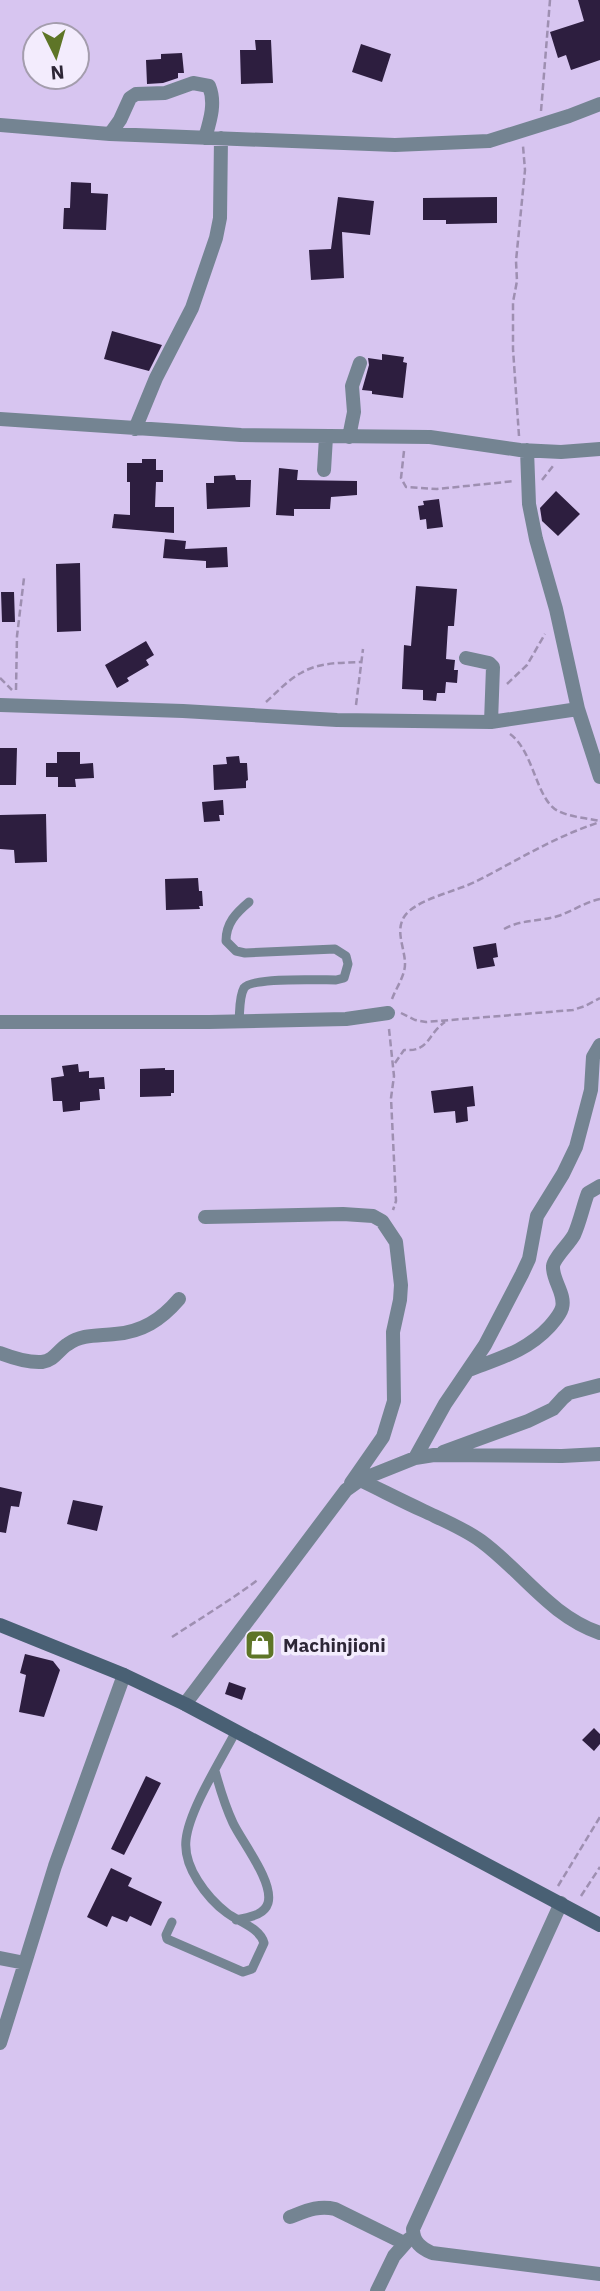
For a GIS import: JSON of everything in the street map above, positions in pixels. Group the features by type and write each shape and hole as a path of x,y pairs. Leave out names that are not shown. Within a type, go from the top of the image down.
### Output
{"street":[{"path":"110,134 130,98 136,94 165,93 193,83 209,86 212,94 211,115 205,138"},
{"path":"0,125 110,134 395,145 442,144 489,141 600,104"},
{"path":"135,429 156,378 192,308 216,238 220,218 221,138"},
{"path":"349,437 354,412 352,386 360,363"},
{"path":"0,419 135,429 326,437 406,437 562,452 600,449"},
{"path":"324,470 326,437"},
{"path":"524,450 536,539 556,609 578,709 600,777"},
{"path":"466,658 489,663 492,667 491,722"},
{"path":"0,705 355,720 491,722 578,709"},
{"path":"0,1022 346,1019 387,1013"},
{"path":"415,1458 485,1345 525,1266 537,1216 576,1147 591,1090 593,1057 600,1045"},
{"path":"591,1090 600,1105"},
{"path":"469,1370 530,1345 556,1320 562,1308 562,1299 554,1277 555,1259 574,1234 588,1193 600,1186"},
{"path":"185,1704 383,1437 394,1401 393,1332 401,1285 396,1242 383,1223 373,1216 343,1214 205,1217"},
{"path":"0,1353 24,1361 51,1360 67,1344 89,1335 113,1335 139,1330 166,1314 179,1299"},
{"path":"434,1455 528,1421 553,1409 569,1393 600,1385"},
{"path":"346,1490 360,1480 415,1458 434,1455 550,1457 600,1454"},
{"path":"360,1480 452,1523 480,1540 539,1596 573,1620 600,1633"},
{"path":"0,1625 124,1675 185,1704 600,1925"},
{"path":"0,2043 55,1866 124,1675"},
{"path":"377,2291 387,2266 409,2239 561,1904"},
{"path":"0,1958 24,1963"},
{"path":"290,2217 324,2206 409,2239 432,2253 600,2274"}],"lane":[{"path":"239,1021 242,996 245,987 250,984 336,980 344,978 348,964 346,956 335,949 245,953 230,948 226,942 229,925 235,914 249,902"},
{"path":"172,1923 166,1935 167,1939 237,1970 248,1971 259,1959 264,1943 260,1933 236,1920 212,1900 192,1869 186,1851 186,1838 197,1807 236,1731"},
{"path":"215,1771 223,1800 233,1824 260,1871 269,1901 263,1911 236,1920"}],"path":[{"path":"524,450 513,349 513,302 525,170 522,148 537,125 550,0"},
{"path":"406,437 401,478 406,487 437,489 528,480"},
{"path":"529,496 562,452"},
{"path":"16,694 17,636 24,578"},
{"path":"492,700 527,665 556,609"},
{"path":"355,720 363,649"},
{"path":"250,715 301,672 322,664 361,662"},
{"path":"491,722 520,744 549,805 566,814 600,821"},
{"path":"383,1223 396,1201 391,1098 393,1065 387,1013 404,971 400,937 402,921 412,907 474,882 565,834 600,821"},
{"path":"504,929 517,922 558,916 600,899"},
{"path":"387,1013 401,1013 421,1022 573,1010 600,998"},
{"path":"393,1065 404,1050 416,1051 425,1045 434,1031 448,1020"},
{"path":"172,1637 265,1575"},
{"path":"561,1904 572,1860 600,1817"},
{"path":"561,1904 600,1867"}],"building":[{"path":"578,0 600,0 600,60 571,70 566,55 558,58 550,32 584,21"},
{"path":"255,40 271,40 273,83 241,84 240,50 256,50"},
{"path":"361,44 391,54 382,82 352,72"},
{"path":"182,53 184,73 178,73 178,78 163,83 147,84 146,60 161,59 161,54"},
{"path":"71,182 91,183 91,193 108,194 106,230 63,229 64,208 70,208"},
{"path":"338,197 374,201 370,235 342,232 344,278 311,280 309,250 331,249"},
{"path":"497,197 497,223 446,224 446,220 423,220 423,198"},
{"path":"112,331 162,345 149,371 104,359"},
{"path":"382,354 404,357 403,362 407,363 403,398 362,390 369,365 368,358 382,360"},
{"path":"142,459 156,459 156,470 163,470 163,482 156,482 155,507 174,507 174,533 112,528 114,514 130,515 127,463 142,463"},
{"path":"279,468 298,470 297,480 357,481 357,495 331,497 330,509 294,509 294,516 276,515"},
{"path":"235,475 236,480 251,480 250,507 207,509 206,483 214,483 214,476"},
{"path":"556,491 580,514 558,536 542,521 540,508"},
{"path":"439,499 443,527 427,529 426,519 420,520 418,506 424,505 423,501"},
{"path":"165,539 186,541 185,549 227,547 228,567 206,568 206,561 163,558"},
{"path":"80,563 81,631 57,632 56,564"},
{"path":"416,586 457,589 454,626 448,626 446,659 455,660 454,670 458,670 457,683 446,682 445,693 437,693 436,701 423,700 423,690 402,689 404,645 411,646"},
{"path":"1,592 14,592 15,622 2,622"},
{"path":"146,641 154,655 146,660 149,665 127,678 129,681 117,688 105,665"},
{"path":"0,748 17,748 16,785 0,785"},
{"path":"57,752 80,752 80,764 93,763 94,778 75,779 76,787 58,787 58,777 46,777 46,763 57,763"},
{"path":"239,756 240,763 247,763 246,788 214,790 213,765 227,764 226,757"},
{"path":"223,800 224,815 219,815 220,821 204,822 202,802"},
{"path":"46,814 47,862 15,863 14,850 0,849 0,815"},
{"path":"198,878 203,906 199,906 200,909 166,910 165,879"},
{"path":"496,943 498,957 493,958 495,966 477,969 473,947"},
{"path":"78,1064 79,1072 89,1071 89,1078 104,1077 105,1089 99,1089 100,1100 80,1102 80,1110 63,1112 62,1101 53,1101 51,1078 64,1076 62,1066"},
{"path":"140,1069 174,1070 174,1093 171,1093 171,1096 140,1097"},
{"path":"473,1086 475,1106 467,1107 468,1121 456,1123 455,1111 434,1113 431,1091"},
{"path":"0,1487 22,1492 19,1507 11,1506 6,1533 0,1532"},
{"path":"73,1500 103,1506 97,1531 67,1524"},
{"path":"25,1654 53,1661 60,1670 44,1717 19,1712 26,1675 20,1673"},
{"path":"229,1682 246,1688 242,1700 225,1694"},
{"path":"594,1728 600,1734 600,1744 594,1751 582,1740"},
{"path":"146,1776 161,1783 124,1855 111,1849"},
{"path":"111,1868 132,1878 128,1886 162,1902 151,1926 130,1916 127,1922 112,1916 107,1927 87,1917"}],"place":[{"name":"Machinjioni","path":"260,1645"}]}
